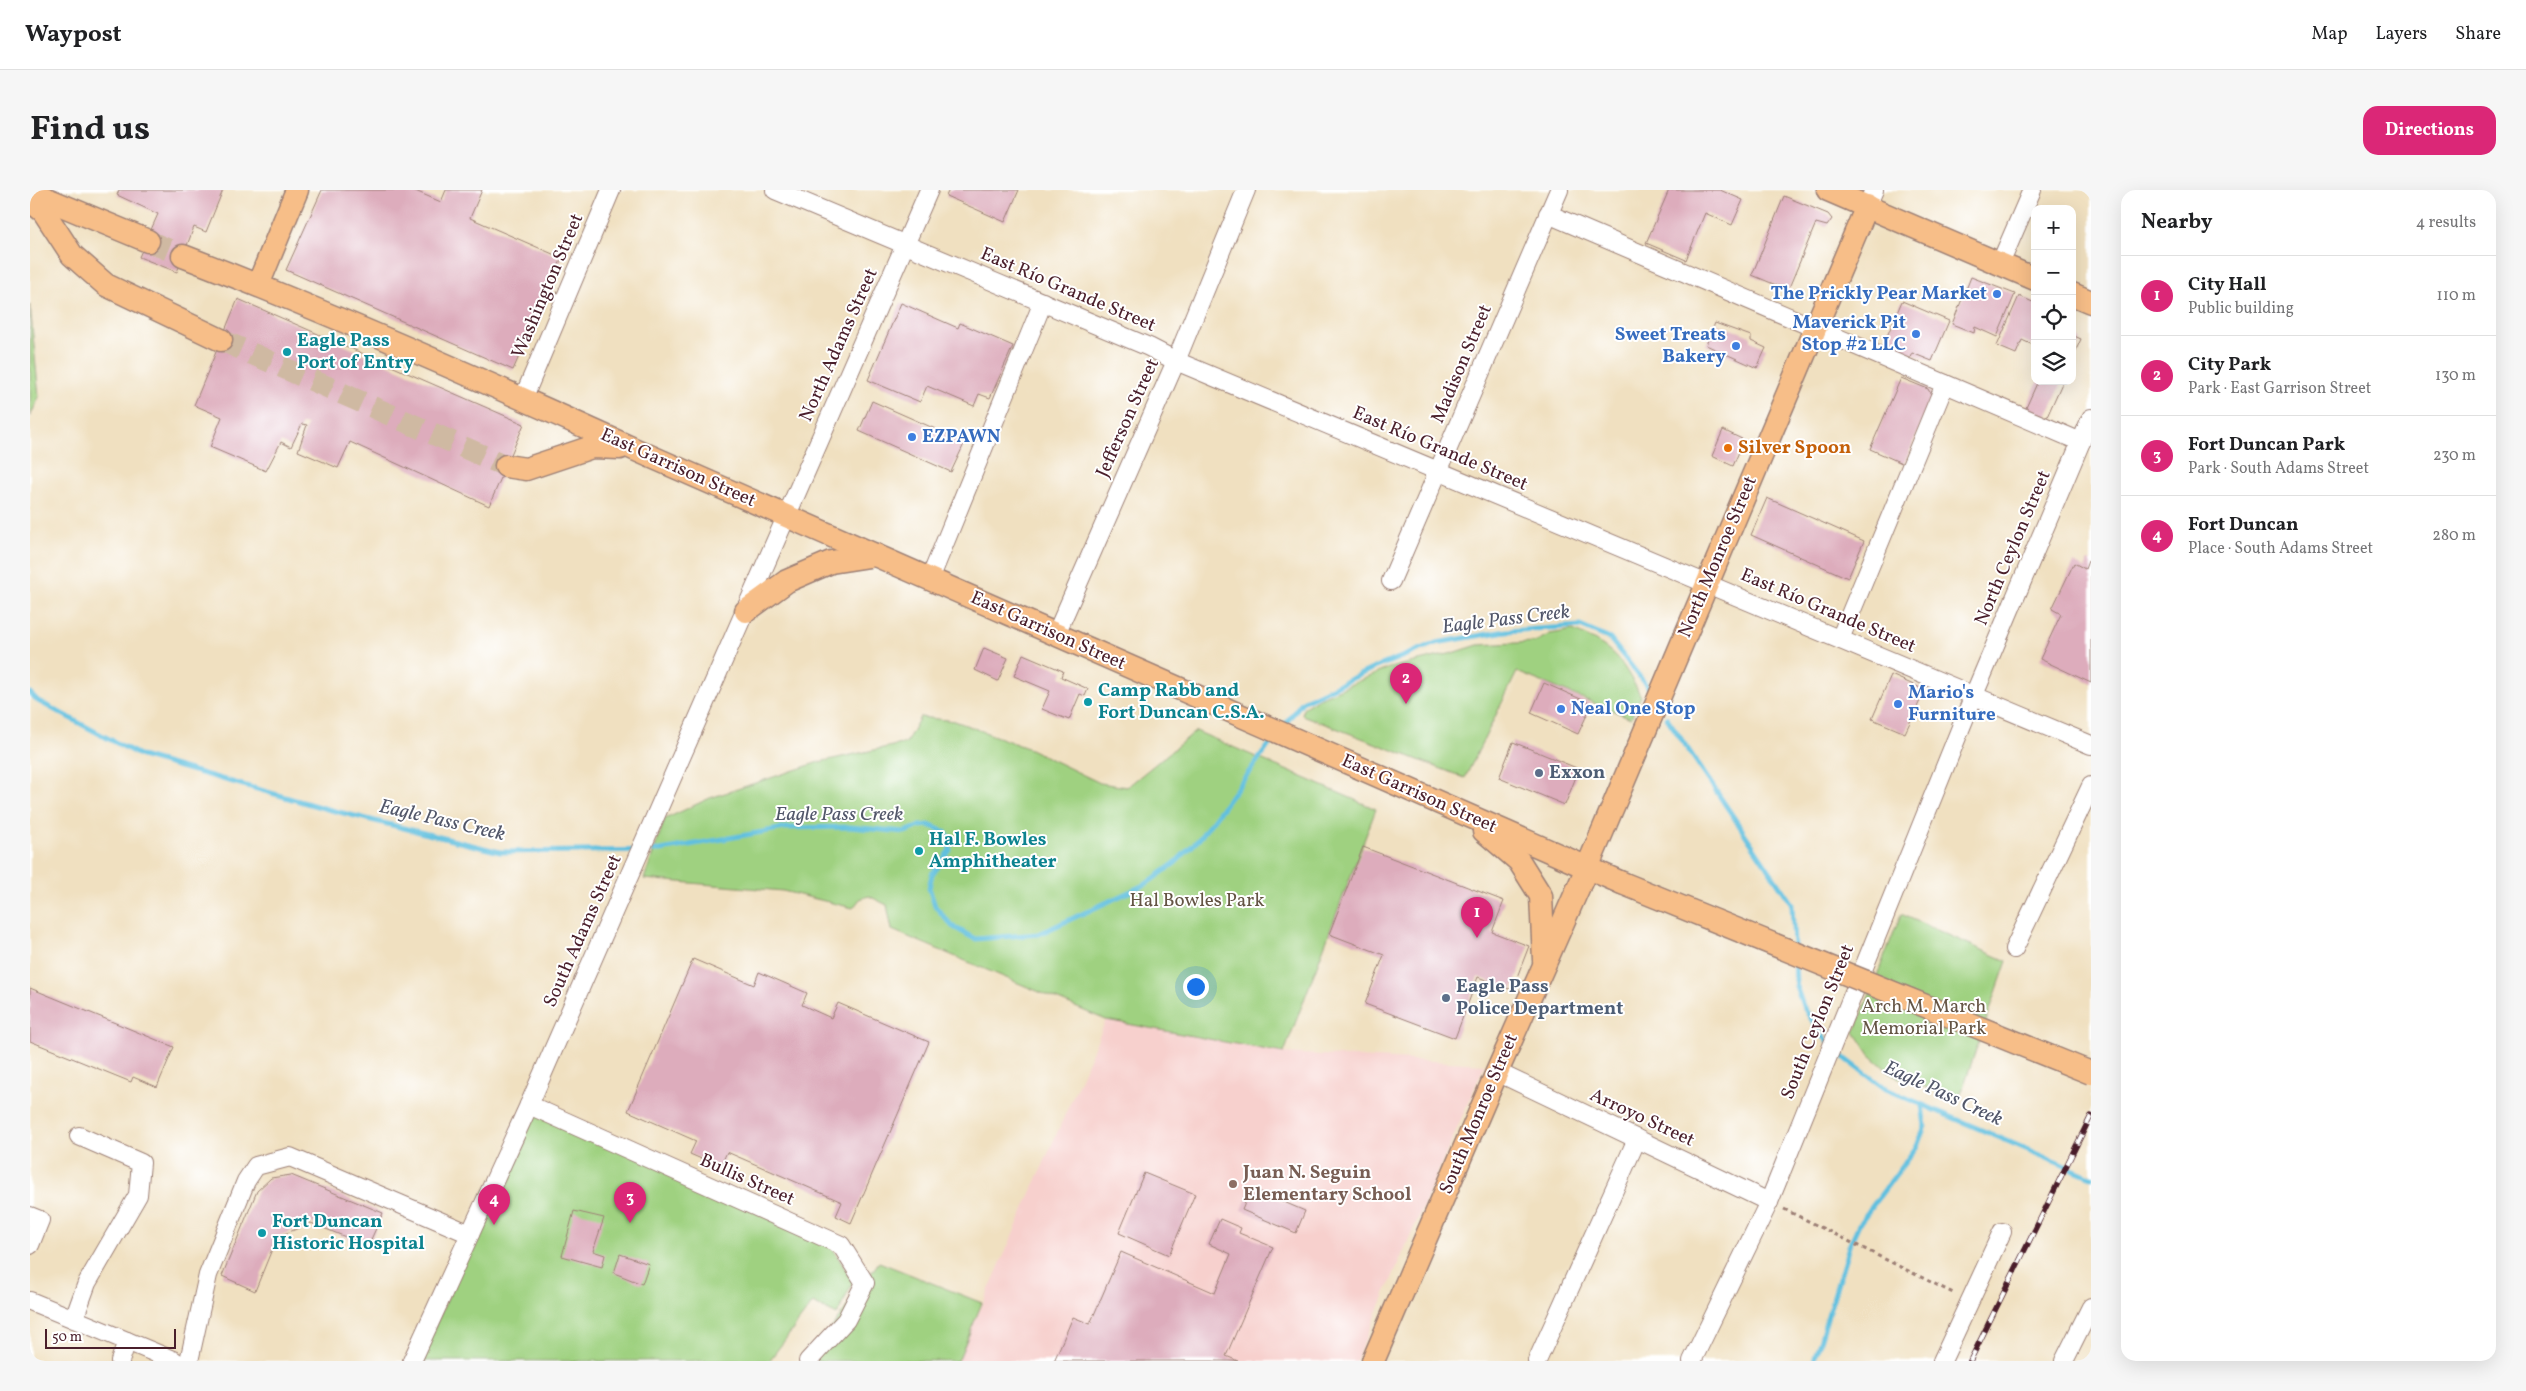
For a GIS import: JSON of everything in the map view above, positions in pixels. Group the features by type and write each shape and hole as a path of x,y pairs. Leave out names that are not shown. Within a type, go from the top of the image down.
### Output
{"main road":[{"path":"258,285 297,190"},
{"path":"1828,190 1870,198 2000,264 2031,277"},
{"path":"30,192 148,241"},
{"name":"North Monroe Street","path":"1587,868 1870,198"},
{"path":"30,200 51,222 72,255 106,285 221,340"},
{"name":"East Garrison Street","path":"183,256 258,285 524,398 636,450 1622,883 2091,1073"},
{"path":"2074,295 2091,302"},
{"path":"506,466 526,469 592,447 636,450"},
{"path":"746,611 787,581 831,562 876,555"},
{"path":"1464,814 1519,861 1541,896 1544,965"},
{"name":"South Monroe Street","path":"1373,1361 1587,868"}],"street":[{"name":"Washington Street","path":"524,398 611,190"},
{"name":"East Río Grande Street","path":"775,190 1149,347 1176,361 2091,744"},
{"name":"North Adams Street","path":"787,516 929,190"},
{"name":"Jefferson Street","path":"1056,634 1176,361 1246,190"},
{"name":"Madison Street","path":"1391,581 1440,472 1559,190"},
{"path":"2000,264 2032,190"},
{"path":"1548,214 2081,442"},
{"path":"930,579 1043,302"},
{"path":"1840,639 1945,384"},
{"name":"North Ceylon Street","path":"1974,695 2091,418"},
{"name":"South Adams Street","path":"412,1361 529,1105 787,516"},
{"name":"South Ceylon Street","path":"1692,1361 1769,1202 1974,695"},
{"path":"2014,949 2091,786"},
{"name":"Arroyo Street","path":"1497,1072 1769,1202"},
{"name":"Bullis Street","path":"529,1105 841,1245 865,1283 846,1320 808,1361"},
{"path":"74,1319 87,1283 138,1195 141,1163 79,1136"},
{"path":"1537,1361 1637,1139"},
{"path":"190,1361 208,1276 246,1181 256,1166 290,1157 470,1234"},
{"path":"30,1216 40,1220 30,1245"},
{"path":"1942,1361 2002,1232"},
{"path":"30,1301 175,1361"},
{"path":"2064,1361 2091,1307"},
{"path":"120,1361 127,1342"}],"path":[{"path":"1769,1202 1876,1253 1969,1302"}],"shaded area":[{"name":"Juan N. Seguin Elementary School","path":"1106,1020 1284,1053 1485,1064 1356,1361 958,1361"}],"green space":[{"path":"30,305 39,397 30,417"},
{"path":"1573,630 1607,649 1627,671 1641,696 1631,718 1517,672 1465,778 1302,715 1303,708 1317,699 1389,668 1478,645 1535,642 1550,634"},
{"name":"Hal Bowles Park","path":"920,717 955,721 1030,749 1100,783 1127,787 1196,731 1376,809 1284,1053 1106,1020 892,930 887,905 869,896 860,899 853,908 783,891 644,879 665,819 710,798 819,762 906,743"},
{"name":"Arch M. March Memorial Park","path":"1901,914 2007,961 1959,1099 1894,1076 1870,1055 1855,1032"},
{"path":"535,1108 833,1249 853,1282 837,1315 813,1303 769,1361 419,1361"},
{"path":"879,1262 982,1303 958,1361 808,1361"}],"building":[{"path":"119,190 223,190 206,232 194,227 177,272 139,257 158,214 117,195"},
{"path":"322,190 413,190 441,202 446,190 482,190 470,218 562,258 513,370 286,270"},
{"path":"949,190 1019,190 1005,222 946,196"},
{"path":"1669,190 1720,190 1743,200 1732,225 1705,213 1686,260 1646,243"},
{"path":"1784,196 1828,214 1832,219 1827,226 1816,223 1788,290 1752,275"},
{"path":"1971,277 2015,294 1997,337 1975,327 1974,333 1952,324"},
{"path":"2019,296 2031,301 2031,344 2022,340 2016,354 1997,346"},
{"name":"Eagle Pass Port of Entry","path":"238,299 524,424 489,506 350,442 338,468 298,451 307,425 302,424 291,447 281,442 266,471 210,447 222,417 194,405"},
{"name":"Maverick Pit Stop #2 LLC","path":"1902,301 1949,321 1932,361 1912,353 1909,360 1882,348"},
{"path":"901,303 958,328 960,323 1013,346 990,398 979,394 974,406 927,386 920,402 868,380"},
{"name":"Sweet Treats Bakery","path":"1715,323 1751,336 1751,341 1766,348 1757,368 1706,345"},
{"path":"2076,337 2081,339 2076,350"},
{"path":"1901,378 1928,389 1933,398 1904,464 1870,449"},
{"path":"2036,385 2061,385 2046,419 2025,410"},
{"name":"EZPAWN","path":"872,401 965,442 951,472 859,431"},
{"name":"Silver Spoon","path":"1723,430 1744,440 1733,466 1712,456"},
{"path":"1767,498 1864,541 1848,578 1751,535"},
{"path":"2088,561 2091,562 2091,683 2040,659 2061,614 2052,609 2074,563 2085,569"},
{"path":"984,648 1008,658 998,681 975,670"},
{"path":"1023,654 1063,671 1061,677 1088,689 1085,696 1080,694 1069,720 1042,709 1050,691 1014,676"},
{"name":"Mario's Furniture","path":"1891,675 1925,690 1905,733 1872,719"},
{"name":"Neal One Stop","path":"1544,683 1592,704 1578,734 1531,713"},
{"name":"Exxon","path":"1513,742 1579,769 1565,805 1499,778"},
{"path":"1363,847 1504,901 1492,932 1529,946 1512,990 1478,977 1455,1038 1365,1004 1384,955 1329,934"},
{"path":"693,959 754,985 759,972 807,993 802,1005 831,1018 838,1003 929,1042 851,1223 836,1216 842,1202 727,1152 720,1167 690,1154 696,1141 628,1111"},
{"path":"30,988 174,1047 157,1087 133,1077 131,1082 30,1041"},
{"path":"1144,1173 1195,1194 1169,1255 1119,1233"},
{"name":"Fort Duncan Historic Hospital","path":"291,1175 383,1213 368,1246 311,1223 277,1237 255,1291 222,1276 257,1191 271,1178"},
{"path":"1251,1188 1305,1211 1296,1233 1242,1210"},
{"path":"574,1211 604,1218 593,1251 605,1255 602,1267 562,1256"},
{"path":"1220,1219 1241,1228 1239,1233 1273,1247 1226,1356 1238,1361 1054,1361 1073,1317 1090,1324 1121,1252 1215,1293 1231,1254 1209,1244"},
{"path":"620,1254 649,1264 642,1284 614,1273"}],"waterway":[{"name":"Eagle Pass Creek","path":"1282,728 1302,702 1374,668 1436,643 1506,631 1580,626 1610,639 1647,686"},
{"name":"Eagle Pass Creek","path":"30,693 38,701 141,756 327,809 500,852 661,850 785,828 850,827 905,832 920,826 929,825 945,832 949,838 950,850 932,874 929,888 935,906 952,926 975,939 1039,934 1146,884 1175,863 1199,839 1275,737"},
{"name":"Eagle Pass Creek","path":"1667,718 1792,904 1794,946"},
{"name":"Eagle Pass Creek","path":"1795,959 1796,986 1803,1006 1820,1033 1846,1059 1886,1089 2091,1177"},
{"path":"1814,1361 1849,1246 1859,1224 1917,1146 1925,1126 1922,1106"}],"tunnel":[{"path":"148,241 183,256"},
{"path":"221,340 506,466"}],"railway":[{"path":"1970,1361 2091,1116"}],"place":[{"name":"The Prickly Pear Market","path":"1997,294"},
{"name":"Maverick Pit Stop #2 LLC","path":"1916,334"},
{"name":"Sweet Treats Bakery","path":"1736,346"},
{"name":"Eagle Pass Port of Entry","path":"287,352"},
{"name":"EZPAWN","path":"912,437"},
{"name":"Silver Spoon","path":"1728,448"},
{"name":"Camp Rabb and Fort Duncan C.S.A.","path":"1088,702"},
{"name":"City Park","path":"1406,704"},
{"name":"Mario's Furniture","path":"1898,704"},
{"name":"Neal One Stop","path":"1561,709"},
{"name":"Exxon","path":"1539,773"},
{"name":"Hal F. Bowles Amphitheater","path":"919,851"},
{"name":"City Hall","path":"1477,938"},
{"name":"Eagle Pass Police Department","path":"1446,998"},
{"name":"Juan N. Seguin Elementary School","path":"1233,1184"},
{"name":"Fort Duncan Park","path":"630,1223"},
{"name":"Fort Duncan","path":"494,1225"},
{"name":"Fort Duncan Historic Hospital","path":"262,1233"}]}
